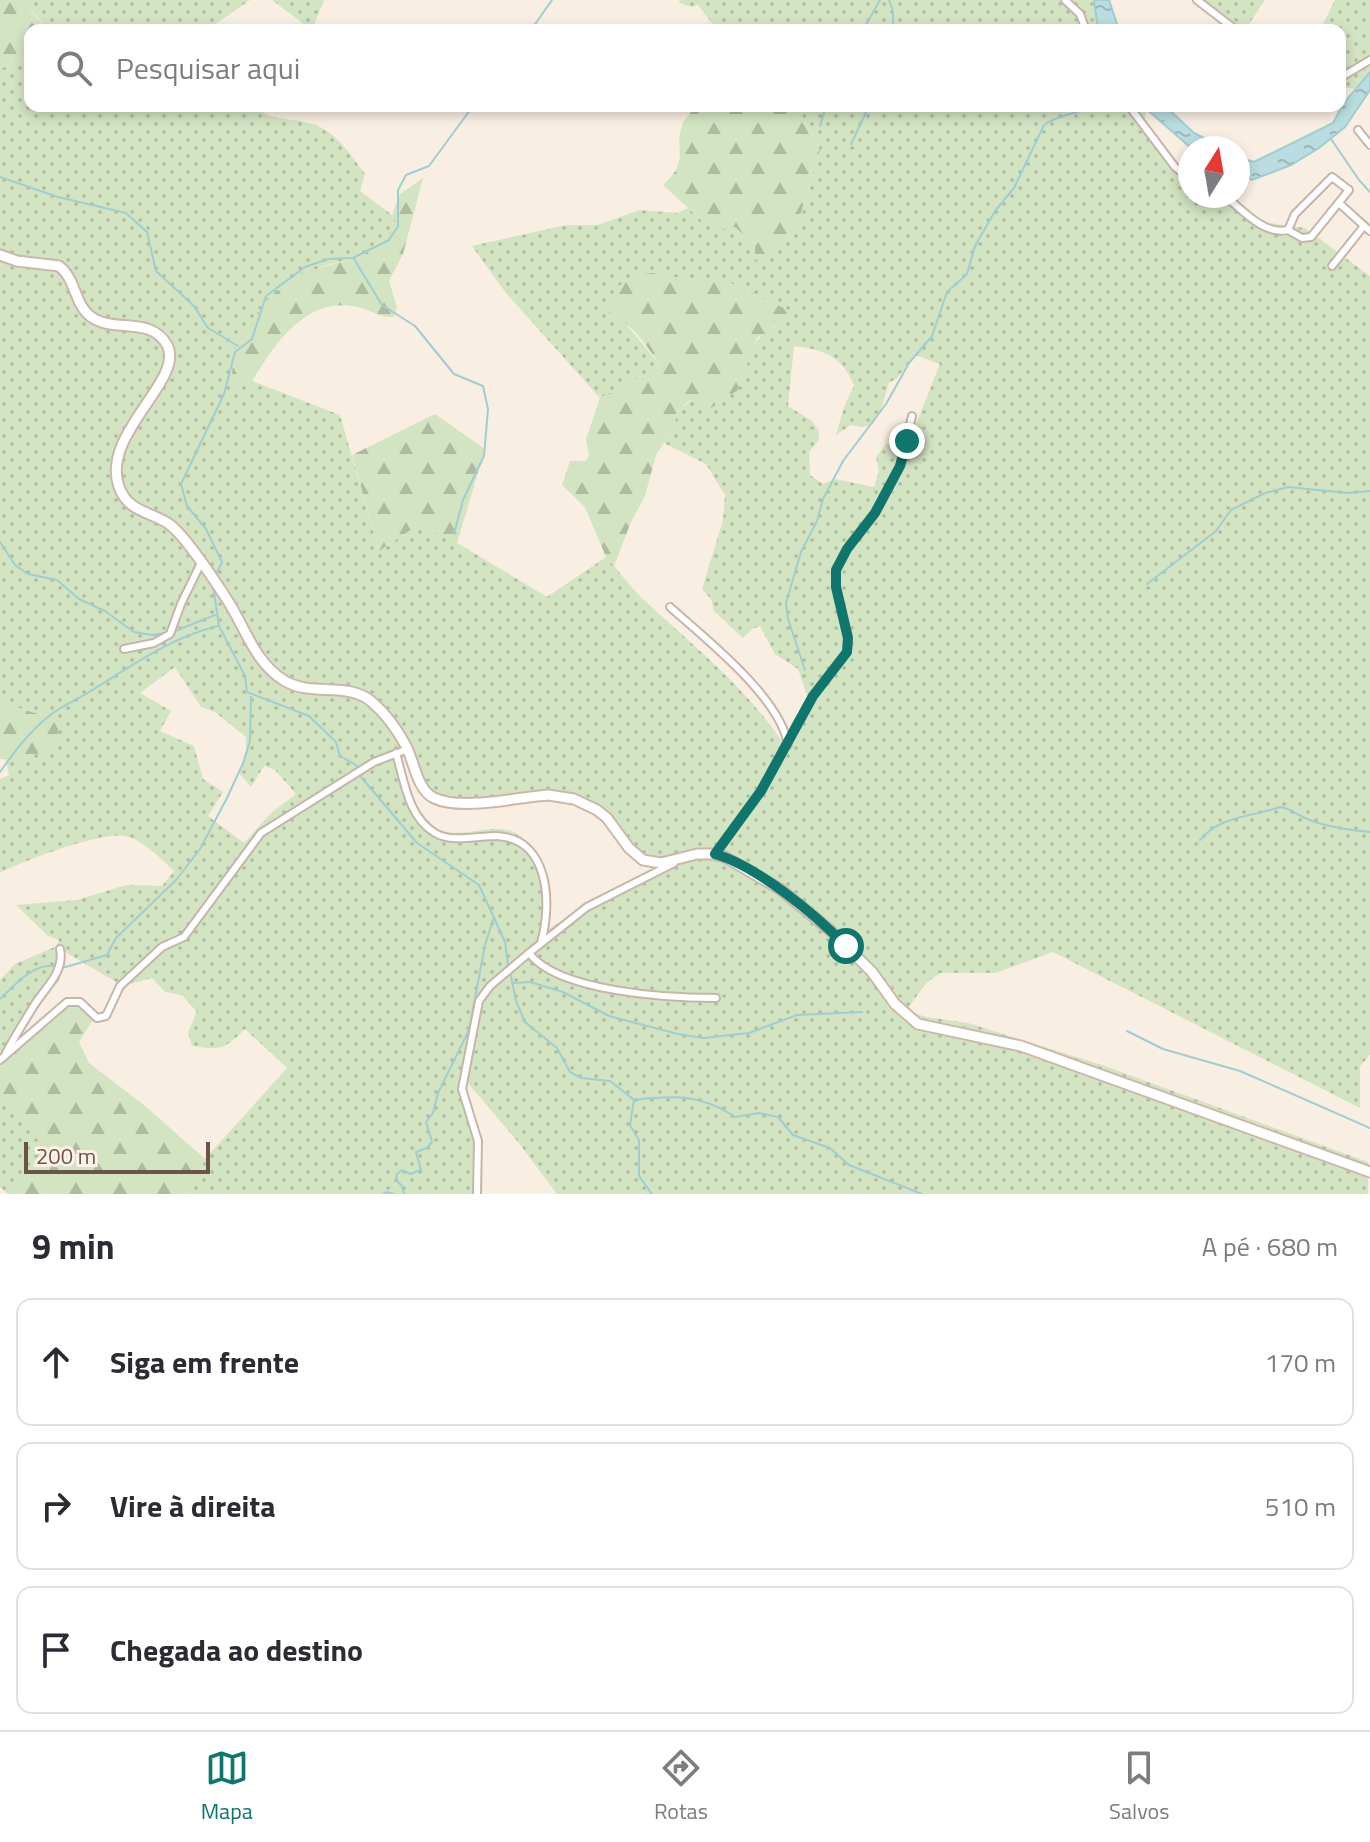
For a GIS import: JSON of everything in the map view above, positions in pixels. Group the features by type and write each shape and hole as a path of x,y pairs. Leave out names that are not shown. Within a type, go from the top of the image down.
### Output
{"main road":[{"path":"0,255 17,261 59,266 71,280 90,316 102,322 149,329 169,347 169,368 142,407 119,455 117,477 122,494 131,505 169,524 214,579 247,637 271,671 294,685 349,691 369,699 408,749 425,792 438,800 476,802 548,795 574,799 607,818 629,848 643,860 661,863 697,854 725,857 780,889 831,931 872,972 895,1004 918,1024 1021,1046 1370,1172"}],"street":[{"path":"1065,0 1077,10 1083,24"},
{"path":"1197,0 1228,24"},
{"path":"1346,74 1370,60"},
{"path":"1134,112 1178,169"},
{"path":"1358,130 1370,145"},
{"path":"1239,208 1273,230 1288,230 1302,238 1311,237 1350,190 1332,177 1295,214 1288,230"},
{"path":"1332,266 1367,228 1340,204"},
{"path":"715,854 761,791 813,696 847,652 848,638 836,587 836,570 847,549 875,513 900,466 912,416"},
{"path":"124,649 154,643 170,634 201,563"},
{"path":"670,607 721,652 772,708 784,727 788,745"},
{"path":"2,1058 67,1002 80,1002 97,1018 106,1016 120,986 162,947 184,937 261,833 358,772 408,749"},
{"path":"396,753 410,800 434,832 450,837 508,838 522,843 533,855 548,896 540,944"},
{"path":"477,1194 478,1141 462,1089 477,1007 490,986 587,907 680,859"},
{"path":"2,1058 53,980 61,958 60,949"},
{"path":"529,953 544,968 610,989 648,996 716,998"}],"green space":[{"path":"0,0 22,0 43,24 24,24 24,64 0,68"},
{"path":"22,0 250,0 216,24 43,24"},
{"path":"272,0 324,0 314,24 304,24"},
{"path":"679,0 1094,0 1098,24 712,24 698,5 691,7"},
{"path":"1204,0 1265,0 1249,24 1237,24"},
{"path":"1335,0 1370,0 1370,72 1354,89 1346,88 1346,24 1323,24"},
{"path":"24,63 24,112 263,112 320,127 334,136 365,174 360,191 392,215 397,223 389,234 362,256 324,266 284,284 236,340 232,383 239,385 252,381 340,415 379,551 418,525 454,541 547,597 606,557 639,595 735,685 783,743 808,698 798,669 775,654 760,626 743,638 714,611 711,599 702,589 723,520 725,495 706,464 664,443 674,427 677,412 753,349 765,332 785,324 692,280 642,274 620,317 661,366 600,398 506,293 472,246 566,225 597,225 640,210 677,213 688,208 701,220 735,226 755,245 755,260 794,235 820,150 800,112 1146,112 1144,126 1178,166 1178,208 1240,208 1264,222 1305,228 1370,276 1370,1055 1360,1066 1360,1108 1053,952 995,973 940,973 926,983 906,1011 968,1023 1099,1064 1368,1162 1368,1194 557,1194 467,1082 463,1092 478,1136 478,1194 188,1194 205,1159 287,1068 245,1029 222,1047 192,1046 188,1032 197,1012 182,995 165,992 152,978 123,986 65,952 59,982 44,992 8,1050 13,1055 0,1066 0,980 15,964 57,946 59,940 48,936 16,905 77,900 126,885 162,886 174,871 138,841 113,836 62,848 0,873 0,779 9,775 6,760 28,756 54,715 38,714 0,702 0,68","holes":["794,346 823,352 844,367 854,386 836,435 851,425 863,427 873,424 889,383 897,378 915,355 940,364 912,434 885,445 876,457 879,471 874,487 835,479 823,484 810,475 809,452 818,441 819,431 812,421 788,406","175,667 201,707 215,712 246,737 246,750 239,773 251,787 264,766 275,770 296,794 271,813 244,843 208,816 223,792 203,779 194,746 160,731 171,711 140,693","406,756 412,776 431,801 452,807 564,798 601,815 639,861 659,868 548,929 545,881 534,850 524,838 511,831 494,829 452,833 435,829 416,811 399,758"]},
{"path":"691,112 800,112 820,150 794,235 755,261 755,245 735,227 718,230 701,220 663,185 677,168 684,121"},
{"path":"423,178 403,254 389,281 397,307 394,317 358,307 339,305 323,308 308,315 282,338 252,381 239,385 231,383 236,340 265,303 284,284 302,273 362,256 389,234 397,223 392,215 400,194"},
{"path":"643,274 729,282 794,313 785,324 757,338 738,390 708,410 690,400 677,412 674,427 656,455 645,496 614,566 606,557 585,507 562,485 570,461 586,461 589,455 586,439 600,398 661,366 632,329 609,313 616,287"},
{"path":"435,414 485,449 457,543 418,525 379,551 352,455"},
{"path":"0,702 38,714 54,715 58,731 56,741 30,756 0,759"},
{"path":"80,1004 94,1018 79,1042 89,1063 144,1105 205,1159 188,1194 7,1194 52,1156 0,1098 0,1066 66,1008"},
{"path":"0,1098 52,1155 48,1162 8,1194 0,1187"}],"water":[{"path":"1094,0 1109,0 1117,24 1097,24"},
{"path":"1370,72 1370,90 1345,127 1291,165 1250,179 1250,161 1254,162 1333,123 1339,112 1346,112 1346,100"},
{"path":"1150,112 1171,112 1200,136 1178,137"}],"waterway":[{"path":"535,24 552,0"},
{"path":"866,24 880,0"},
{"path":"889,0 893,24"},
{"path":"216,575 222,562 206,529 187,506 181,484 224,394 235,352 252,339 266,296 305,267 328,259 353,258 389,240 398,226 398,190 406,175 429,166 469,112"},
{"path":"820,126 824,112"},
{"path":"851,144 866,112"},
{"path":"805,670 788,619 786,603 801,552 817,521 823,499 843,461 886,404 909,363 932,336 947,292 967,274 975,246 995,211 1014,188 1044,125 1077,112"},
{"path":"1331,139 1370,192"},
{"path":"0,177 58,197 126,213 147,232 156,271 194,306 208,328 238,346"},
{"path":"354,259 382,305 415,326 454,374 483,386 488,409 484,456 463,500 454,534"},
{"path":"1147,584 1216,531 1231,510 1265,493 1288,487 1348,493 1370,491"},
{"path":"0,542 15,565 28,574 57,580 79,599 105,611 134,632 152,635 165,633"},
{"path":"213,585 219,626 245,676 247,692 309,716 336,742 340,756 356,765 361,777 417,843 479,885 505,942 508,965"},
{"path":"175,631 215,615"},
{"path":"0,772 29,735 58,710 167,645 218,626"},
{"path":"62,968 107,955 116,938 177,879 200,849 244,761 250,741 251,697"},
{"path":"1200,840 1227,821 1280,807 1320,824 1370,832"},
{"path":"404,1194 396,1180 397,1174 402,1170 410,1174 421,1170 416,1152 427,1148 432,1142 426,1122 433,1113 438,1093 469,1030 485,945 493,920"},
{"path":"0,999 32,971 55,966"},
{"path":"511,976 516,1001 525,1022 557,1048 570,1072 581,1078 610,1081 633,1099"},
{"path":"513,983 530,982 563,992 609,1016 703,1038 749,1033 797,1015 862,1012"},
{"path":"1127,1031 1163,1049 1240,1071 1370,1128"},
{"path":"634,1100 687,1098 711,1104 735,1117 759,1113 778,1117 793,1135 830,1148 849,1165 922,1194"},
{"path":"634,1100 630,1125 639,1140 639,1176 652,1194"},
{"path":"383,1194 394,1194"}],"route":[{"path":"846,946 780,889 715,854 761,791 813,696 847,652 849,645 836,587 836,570 847,549 875,513 900,466 907,441"}]}
